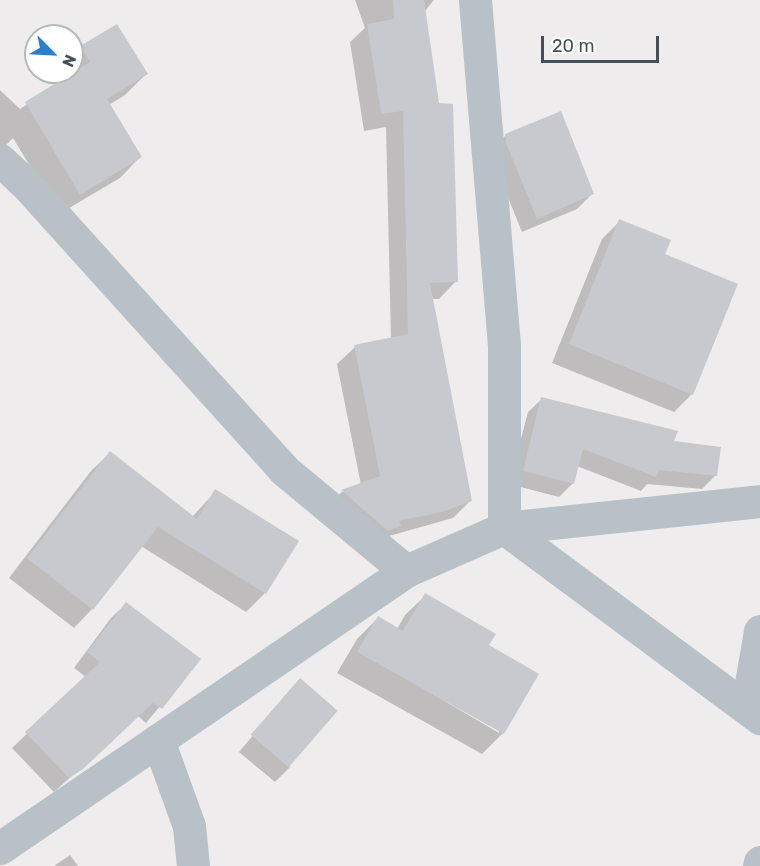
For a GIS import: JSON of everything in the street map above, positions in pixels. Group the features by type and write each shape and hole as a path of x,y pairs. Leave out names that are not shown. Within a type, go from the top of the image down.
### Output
{"street":[{"path":"475,0 504,344 504,528"},
{"path":"0,160 25,183 284,470 406,571"},
{"path":"0,848 406,571 504,528 760,501"},
{"path":"504,528 754,713"},
{"path":"754,713 760,631"},
{"path":"158,740 189,826 193,866"}],"building":[{"path":"393,0 424,0 439,103 453,104 458,282 430,283 472,501 442,512 399,521 401,526 388,531 341,490 380,476 354,345 408,334 403,111 381,114 367,24 394,19"},
{"path":"117,24 148,74 107,99 142,157 80,195 25,102 54,84 84,84 84,66 90,62 84,52 84,44"},
{"path":"561,111 594,194 537,219 506,143 505,134"},
{"path":"619,219 671,240 665,254 738,284 693,395 569,344"},
{"path":"541,397 678,431 674,441 721,447 717,476 659,470 656,477 583,449 574,484 523,471"},
{"path":"110,451 197,519 215,489 299,541 266,594 158,527 93,610 27,558"},
{"path":"425,593 496,634 489,645 539,674 504,734 357,652 378,616 403,631"},
{"path":"126,602 201,659 162,709 153,703 83,769 69,778 25,732 100,662 87,652"},
{"path":"300,678 338,711 289,767 251,735"}]}
